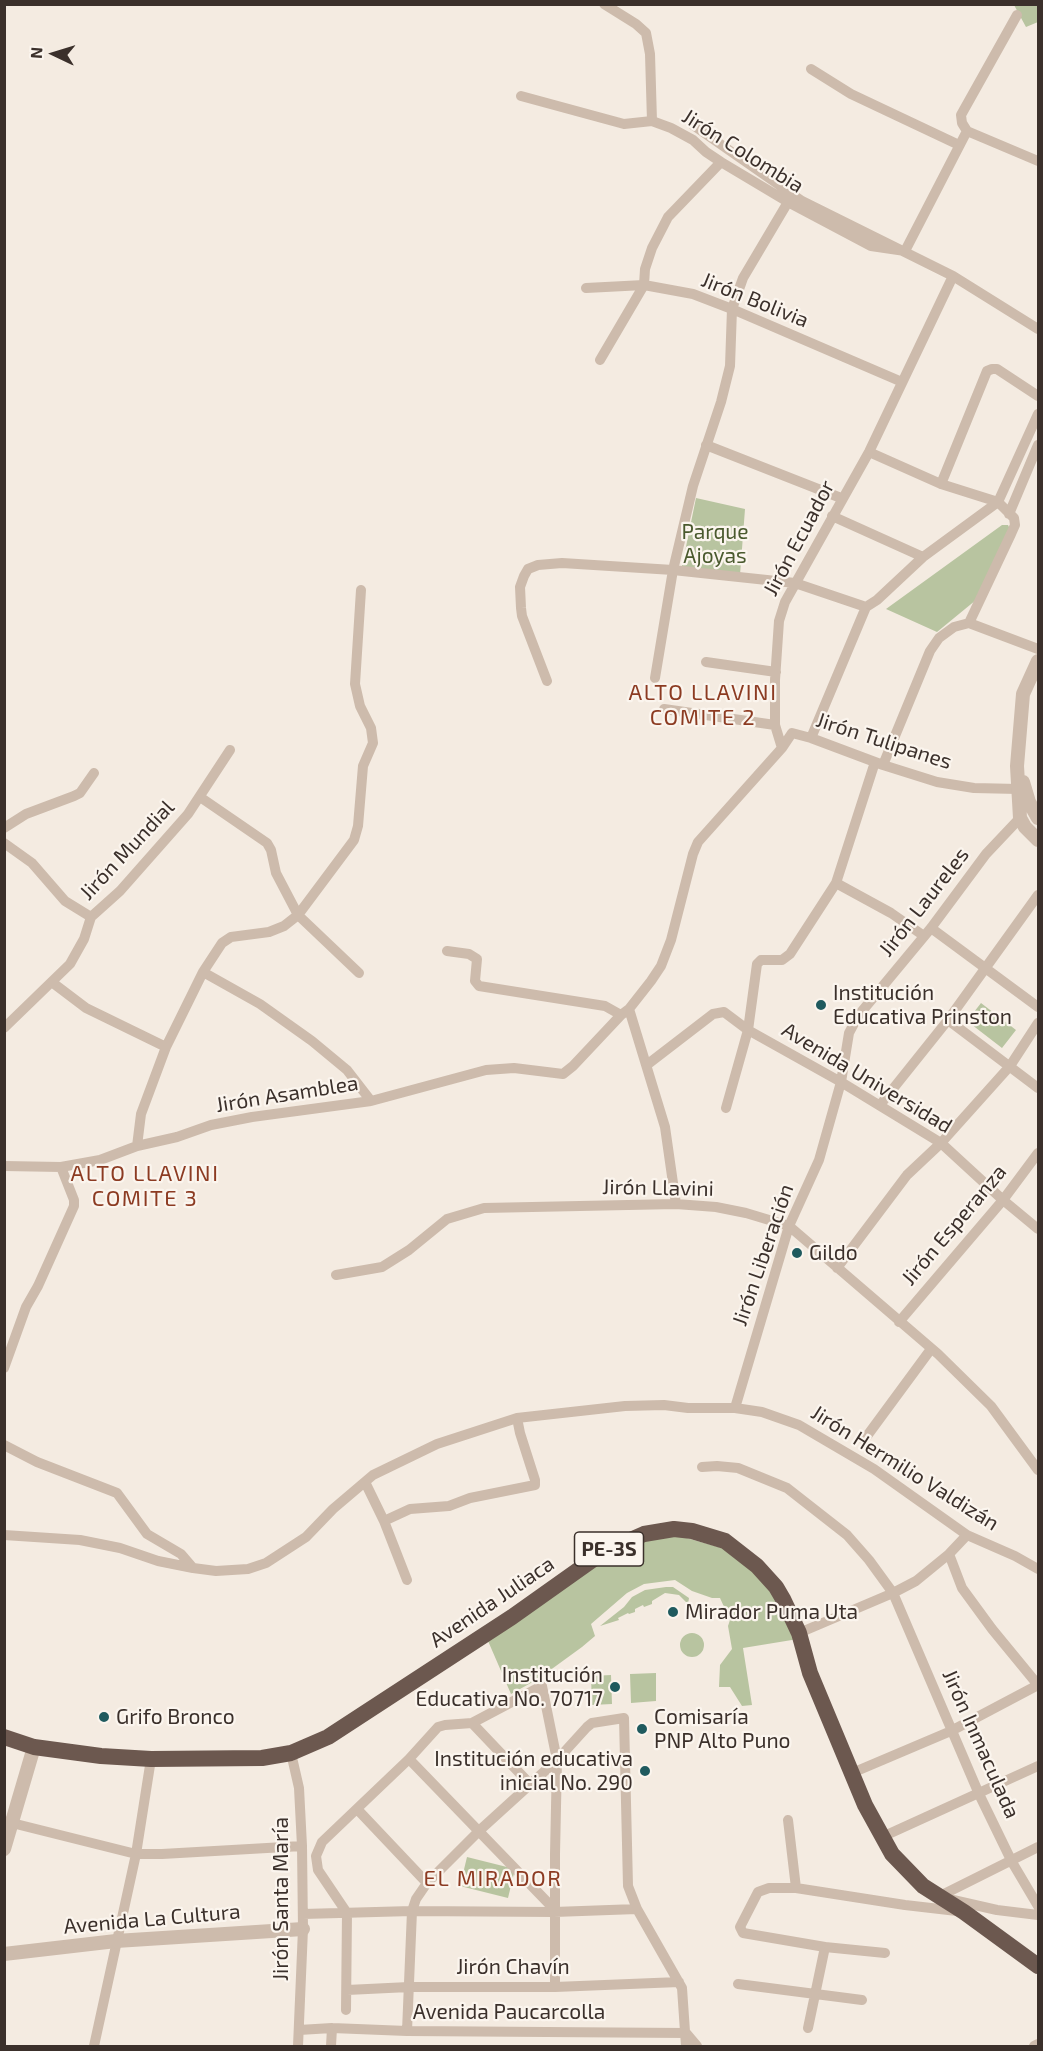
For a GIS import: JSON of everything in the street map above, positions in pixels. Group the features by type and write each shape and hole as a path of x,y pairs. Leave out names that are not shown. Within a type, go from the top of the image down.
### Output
{"highway":[{"name":"Avenida Juliaca","path":"4,1737 34,1747 101,1756 151,1759 262,1758 291,1753 328,1737 512,1617 605,1551 644,1534 674,1529 692,1531 725,1541 757,1566 776,1587 799,1633 810,1673 852,1773 892,1854 938,1897 964,1912 1038,1966"}],"street":[{"path":"604,4 646,33 650,54 652,121"},
{"path":"1017,15 961,115 962,123 967,131 1038,161"},
{"path":"811,69 851,94 959,146"},
{"name":"Jirón Colombia","path":"521,96 624,124 652,121 671,128 693,140 721,162 788,202 871,246 905,251"},
{"name":"Jirón Colombia","path":"693,125 802,201 953,276 1038,329"},
{"path":"905,251 967,131"},
{"path":"600,360 644,285 645,269 651,248 668,217 721,162"},
{"path":"656,678 673,570 693,486 721,402 730,366 732,309 743,278 788,202"},
{"name":"Jirón Ecuador","path":"782,748 775,725 776,672 779,621 785,602 841,498 869,452 953,276"},
{"name":"Jirón Bolivia","path":"586,288 644,285 693,294 902,382"},
{"path":"941,484 987,371 997,369 1038,396"},
{"path":"811,738 866,607 877,600 923,557 998,502 1038,414"},
{"path":"706,445 841,498"},
{"path":"1009,514 1038,445"},
{"path":"869,452 941,484 998,502 1014,518 1015,525 969,623"},
{"path":"832,516 923,557"},
{"path":"547,681 522,616 520,587 528,569 538,565 562,563 673,570 795,583 866,607"},
{"path":"137,1146 141,1114 166,1047 203,972 226,940 269,932 284,926 298,915 354,840 358,826 363,766 373,743 371,728 360,706 355,684 361,590"},
{"path":"726,1108 748,1030 757,964 761,960 782,960 790,954 836,883 879,764 934,644 954,627 969,623 1038,649"},
{"path":"1038,661 1023,694 1017,766 1020,818 1025,827 1038,840"},
{"path":"706,662 776,672"},
{"path":"664,709 775,725"},
{"name":"Jirón Tulipanes","path":"782,748 792,733 937,782 974,788 1018,789"},
{"path":"625,1012 661,966 671,940 698,842 782,748"},
{"name":"Jirón Mundial","path":"4,1028 53,983 70,964 78,951 91,917 120,891 188,814 230,750"},
{"path":"1017,766 1029,802 1038,818"},
{"path":"4,828 26,814 80,793 94,773"},
{"path":"200,797 267,843 271,850 276,873 298,915 359,973"},
{"name":"Jirón Laureles","path":"841,1082 849,1033 858,1016 928,932 986,854 1020,818"},
{"path":"4,843 32,863 65,902 91,917"},
{"path":"836,883 928,932 987,968 1038,1007"},
{"path":"880,1105 948,1020 1038,895"},
{"path":"447,951 469,954 477,959 475,981 479,986 606,1006 625,1012 648,1065 665,1128 676,1204"},
{"path":"203,972 260,1004 312,1041 347,1070 371,1101"},
{"path":"53,983 86,1008 166,1047"},
{"name":"Jirón Asamblea","path":"4,1166 61,1167 100,1160 137,1146 177,1137 211,1125 371,1101 486,1070 514,1068 559,1075 573,1066 625,1012"},
{"name":"Avenida Universidad","path":"648,1065 713,1014 724,1012 748,1030 841,1082 941,1143 1038,1229"},
{"path":"948,1020 1038,1088"},
{"path":"837,1268 907,1175 941,1143 1010,1066 1038,1023"},
{"name":"Jirón Liberación","path":"735,1408 789,1226 819,1160 841,1082"},
{"name":"Jirón Esperanza","path":"899,1322 1003,1200 1038,1153"},
{"path":"4,1368 26,1307 38,1286 74,1206 74,1200 61,1167"},
{"name":"Jirón Llavini","path":"336,1275 382,1267 409,1250 447,1220 484,1208 676,1204 716,1207 789,1226 931,1349 991,1406 1038,1470"},
{"path":"864,1440 931,1349"},
{"name":"Jirón Hermilio Valdizán","path":"4,1535 90,1542 193,1568 216,1571 248,1569 266,1563 306,1537 333,1509 373,1475 437,1444 517,1418 625,1406 656,1405 735,1408 762,1412 799,1425 874,1469 967,1535 1038,1569"},
{"path":"384,1521 410,1509 449,1506 470,1498 535,1485 517,1418"},
{"path":"4,1445 37,1462 117,1492 147,1534 181,1554 193,1568"},
{"name":"Jirón Inmaculada","path":"702,1467 738,1468 788,1488 847,1535 869,1560 893,1593 980,1794 1012,1862 1038,1906"},
{"path":"364,1482 384,1521 408,1580"},
{"path":"799,1633 916,1581 949,1554 967,1535"},
{"path":"852,1773 951,1731 1038,1685 962,1588 949,1554"},
{"path":"346,2010 346,1913 318,1870 316,1856 322,1842 409,1759 438,1727 472,1723 542,1686 557,1760 555,1987"},
{"path":"407,2031 412,1911 416,1899 427,1883 592,1724 624,1718 628,1886 637,1909 680,1982 686,2046"},
{"path":"472,1723 530,1784"},
{"path":"4,1849 9,1822 34,1747"},
{"name":"Jirón Santa María","path":"291,1753 299,1788 302,1846 303,1929 298,2046"},
{"path":"94,2046 136,1854 151,1759"},
{"path":"409,1759 480,1830 554,1910"},
{"path":"882,1837 1038,1766"},
{"path":"357,1809 427,1883"},
{"path":"788,1820 796,1888"},
{"path":"9,1822 136,1854 302,1846"},
{"path":"938,1897 1038,1847"},
{"path":"885,1953 825,1947 741,1932 740,1927 758,1892 768,1888 796,1888 964,1912"},
{"path":"938,1897 997,1910 1038,1915"},
{"path":"303,1914 637,1909"},
{"name":"Avenida La Cultura","path":"4,1953 116,1941 303,1929"},
{"path":"808,2028 825,1947"},
{"name":"Jirón Chavín","path":"347,1989 555,1987 680,1982"},
{"path":"738,1984 862,2000"},
{"path":"331,2046 332,2028"},
{"name":"Avenida Paucarcolla","path":"298,2030 332,2028 407,2031 686,2033"},
{"path":"686,2033 698,2046"},
{"path":"1034,2046 1038,2044"}],"green space":[{"path":"1014,5 1038,5 1038,22 1026,27"},
{"name":"Parque Ajoyas","path":"696,498 745,509 740,575 681,571"},
{"path":"1002,525 1008,525 1010,529 976,600 937,632 886,609"},
{"path":"981,1003 1016,1030 1002,1048 967,1021"},
{"path":"659,1537 683,1537 729,1550 760,1573 798,1639 743,1648 752,1705 742,1706 730,1687 719,1687 720,1665 732,1649 728,1626 730,1620 720,1598 712,1598 692,1591 675,1580 644,1584 627,1593 591,1624 595,1636 538,1679 511,1694 485,1634 622,1547"},
{"path":"673,1587 689,1598 688,1604 679,1595 665,1593 652,1601 652,1604 644,1607 643,1605 635,1609 635,1612 618,1618 619,1620 600,1626 624,1607 632,1597 645,1590"},
{"path":"692,1633 701,1636 704,1645 701,1654 692,1657 683,1654 680,1645 683,1636"},
{"path":"656,1673 656,1701 631,1703 630,1674"},
{"path":"611,1675 612,1704 592,1705 591,1676"},
{"path":"467,1857 515,1869 508,1898 460,1886"}],"place":[{"name":"Institución Educativa Prinston","path":"821,1005"},
{"name":"Gildo","path":"797,1253"},
{"name":"Mirador Puma Uta","path":"673,1612"},
{"name":"Institución Educativa No. 70717","path":"615,1687"},
{"name":"Grifo Bronco","path":"104,1717"},
{"name":"Comisaría PNP Alto Puno","path":"642,1729"},
{"name":"Institución educativa inicial No. 290","path":"645,1771"}],"district":[{"name":"ALTO LLAVINI COMITE 2","path":"703,706"},
{"name":"ALTO LLAVINI COMITE 3","path":"145,1186"},
{"name":"EL MIRADOR","path":"493,1879"}]}
